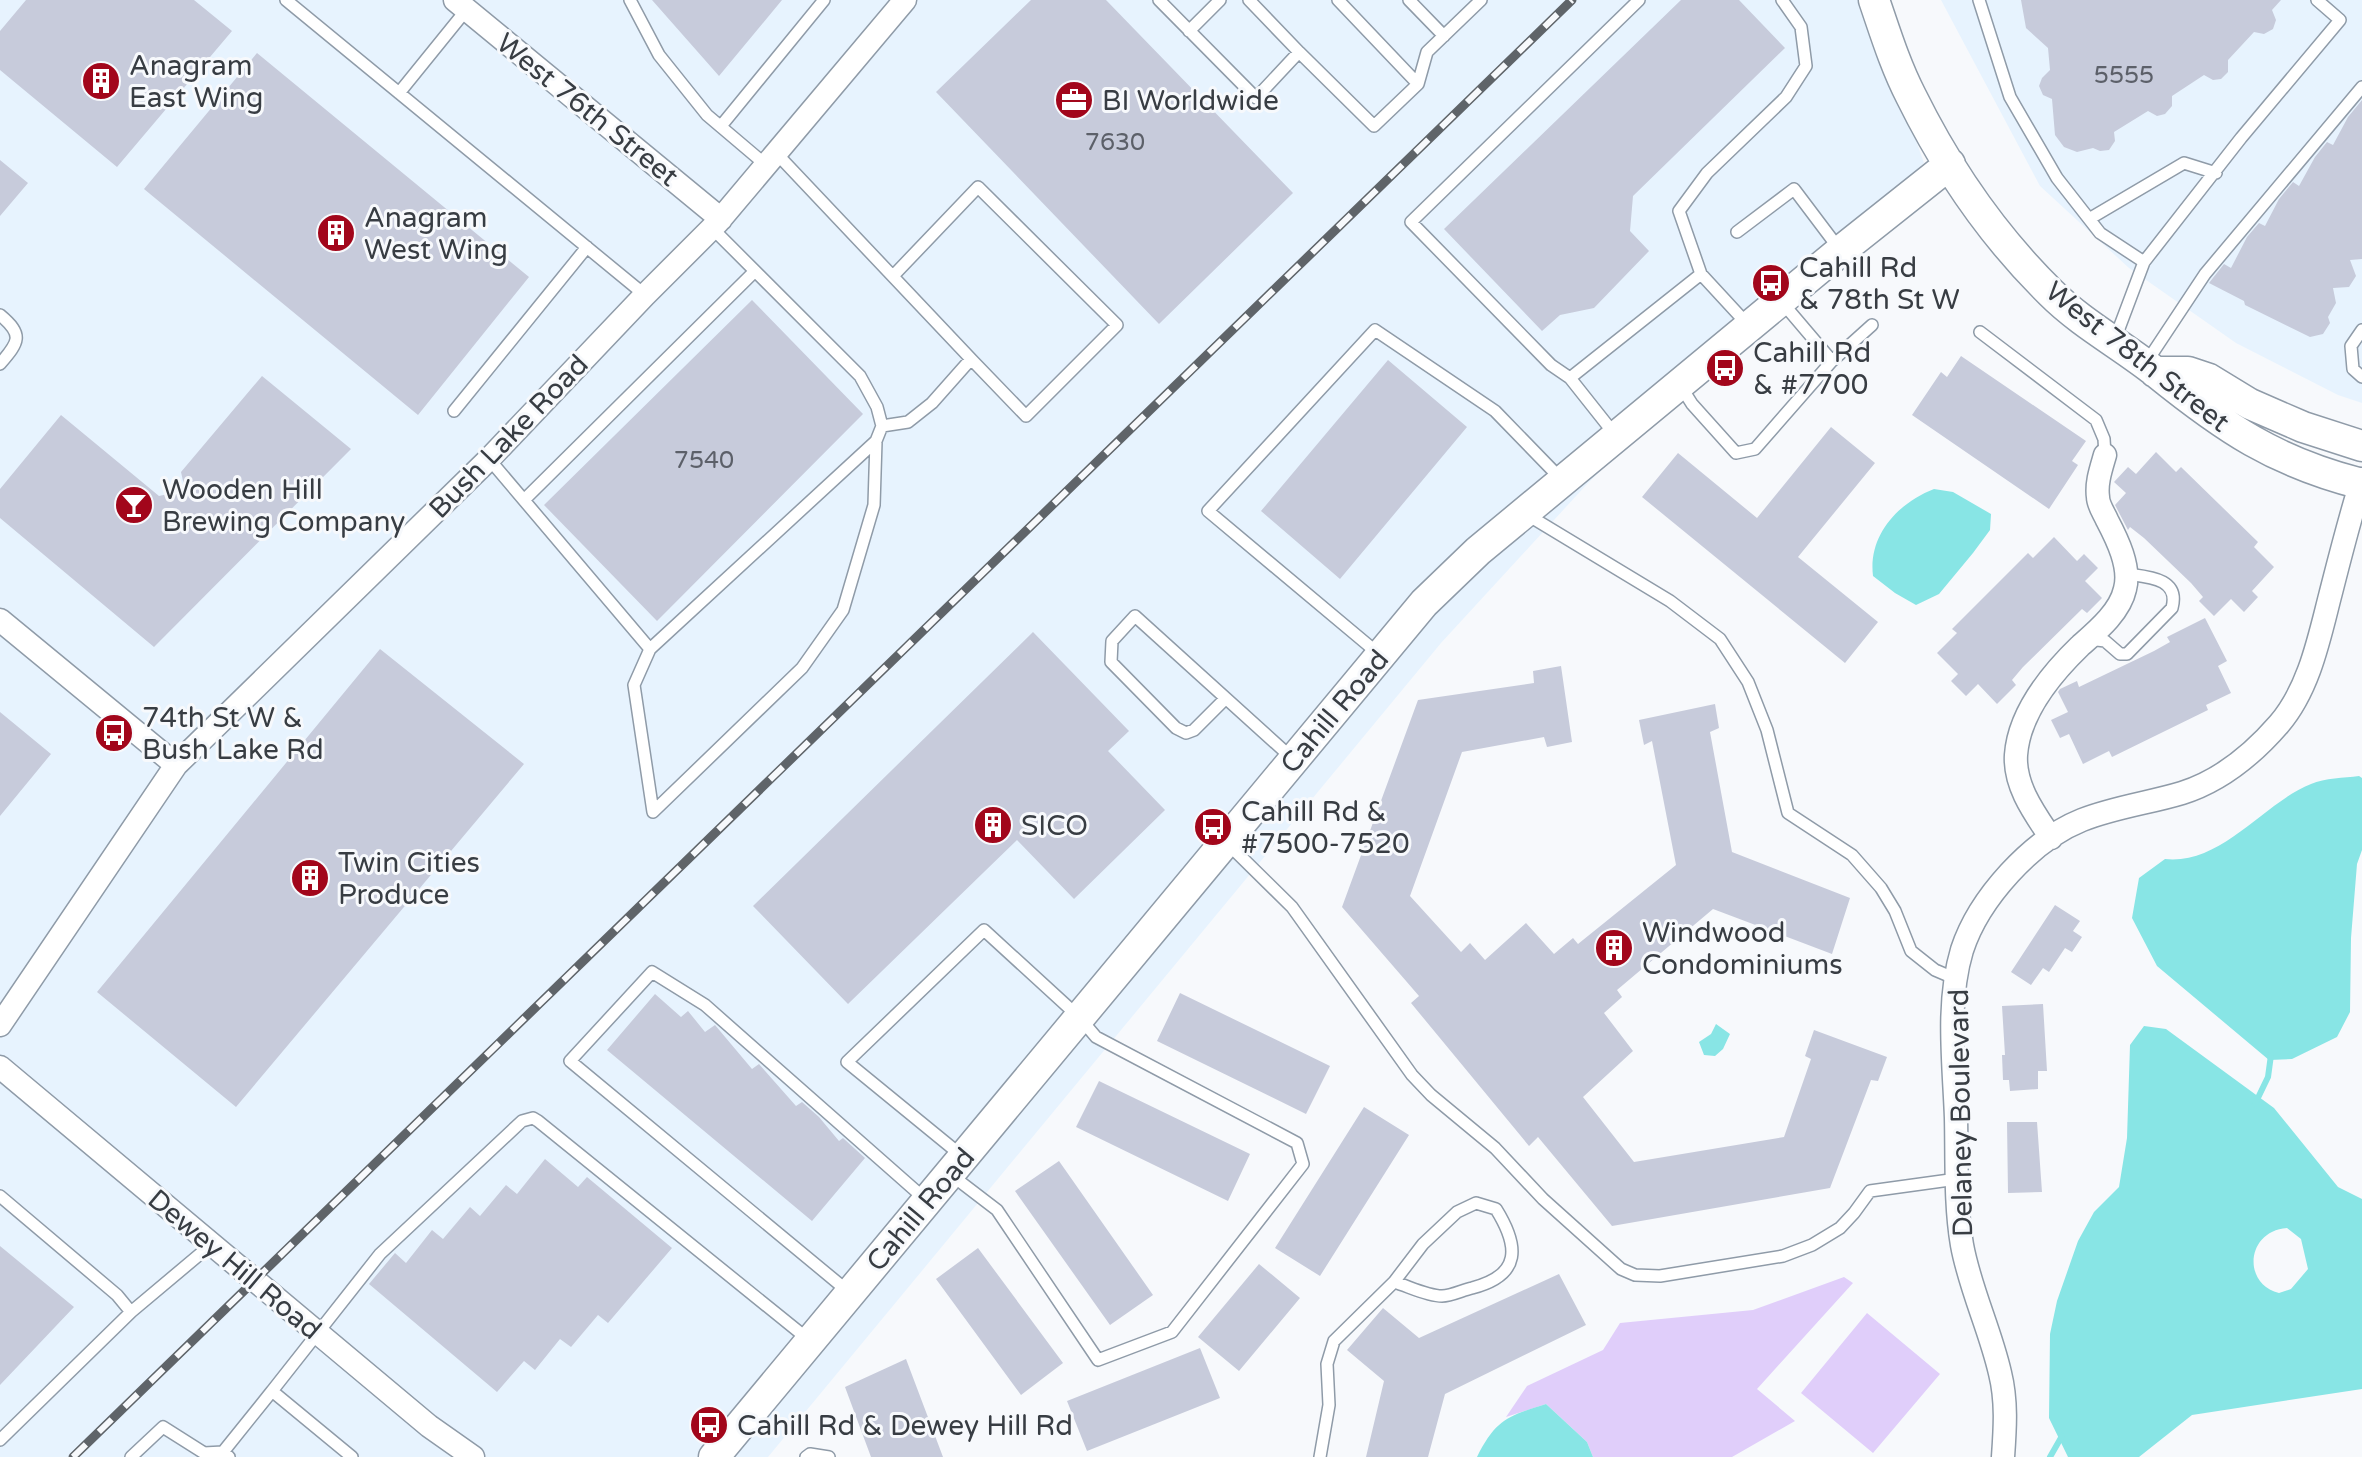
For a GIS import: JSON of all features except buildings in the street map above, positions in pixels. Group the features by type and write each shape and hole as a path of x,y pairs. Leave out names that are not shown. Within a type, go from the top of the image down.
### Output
{"street":[{"name":"Bush Lake Road","path":"0,1025 176,765 489,459 716,223 905,0"},
{"name":"West 78th Street","path":"1874,0 1909,94 1950,164 1977,205 2051,294 2229,429 2276,455 2330,476 2362,482"},
{"name":"West 76th Street","path":"461,4 716,223"},
{"name":"Cahill Road","path":"713,1454 811,1341 1424,603 1478,551 1840,250 1950,164"},
{"name":"West 78th Street","path":"2150,368 2188,372 2209,379 2250,404 2303,427 2362,446"},
{"path":"2051,838 2026,798 2016,755 2025,719 2044,686 2119,605 2125,589 2127,574 2115,536 2097,500 2105,455"},
{"name":"Delaney Boulevard","path":"2003,1457 2006,1418 2001,1375 1962,1244 1953,1023 1956,979 1963,949 1979,914 1999,884 2051,838 2080,821 2184,792 2221,775 2255,751 2282,721 2303,685 2317,646 2362,482"},
{"path":"0,620 176,765"},
{"name":"Dewey Hill Road","path":"0,1067 429,1426 473,1457"}],"lane":[{"path":"286,0 645,295"},
{"path":"630,0 659,55 707,115 771,159 893,276 1026,416 1117,325 978,187 893,276"},
{"path":"721,126 824,0"},
{"path":"1159,0 1256,98 1299,52"},
{"path":"1189,31 1220,0"},
{"path":"1249,0 1374,126 1418,84 1427,52 1481,0"},
{"path":"1338,0 1418,84"},
{"path":"1409,0 1444,36"},
{"path":"1617,437 1570,378 1551,365 1411,222 1639,0"},
{"path":"1750,327 1701,274 1679,211 1707,173 1786,97 1806,66 1801,27 1782,0"},
{"path":"1979,0 2010,97 2057,178 2100,233 2144,262"},
{"path":"2113,343 2144,262 2241,138 2340,20 2317,0"},
{"path":"399,93 461,4"},
{"path":"2150,368 2205,274 2362,87"},
{"path":"2089,219 2184,163 2216,173"},
{"path":"1737,232 1794,189 1840,250"},
{"path":"716,223 755,271 860,376 877,407 882,426 876,441 874,505 843,610 802,668 653,812 634,685 650,649 876,441"},
{"path":"454,411 587,247"},
{"path":"524,500 755,271"},
{"path":"1570,378 1701,274"},
{"path":"1781,301 1832,361"},
{"path":"0,315 14,327 17,336 15,346 0,364"},
{"path":"1680,385 1692,404 1736,453 1755,449 1832,361 1872,325"},
{"path":"1380,655 1208,511 1375,330 1495,411 1563,481"},
{"path":"2362,330 2351,346 2353,369 2362,377"},
{"path":"1980,332 2096,420 2104,439 2105,455"},
{"path":"882,426 908,422 932,403 971,359"},
{"path":"489,459 650,649"},
{"path":"1525,513 1670,601 1720,639 1753,694 1767,730 1788,813 1852,855 1866,868 1888,900 1911,951 1928,965 1956,979"},
{"path":"2088,639 2105,641 2120,654 2127,654 2172,608 2175,598 2168,585 2157,578 2127,574"},
{"path":"1225,699 1194,730 1186,733 1176,728 1111,662 1112,641 1135,616 1293,760"},
{"path":"1225,842 1292,907 1412,1075 1431,1095 1495,1148 1543,1199 1621,1269 1635,1275 1660,1276 1783,1256 1812,1245 1840,1228 1870,1191 1957,1179"},
{"path":"984,930 1079,1017 1096,1037 1127,1055 1297,1143 1303,1164 1172,1332 1098,1360 997,1210 956,1165 847,1062 984,930"},
{"path":"850,1293 570,1061 652,972 705,1005 927,1201"},
{"path":"131,1457 163,1427 204,1453 226,1454 380,1254 522,1121 533,1118 811,1341"},
{"path":"0,1196 117,1295 131,1312"},
{"path":"1320,1457 1329,1405 1327,1364 1334,1341 1394,1282 1423,1244 1457,1212 1476,1203 1496,1209 1509,1230 1514,1250 1509,1267 1490,1283 1442,1296 1394,1282"},
{"path":"0,1440 131,1312 212,1244"},
{"path":"272,1391 352,1457"},
{"path":"806,1457 810,1454 829,1457"}],"shaded area":[{"path":"0,0 1866,0 1924,163 1816,262 1588,483 1441,643 768,1457 0,1457"},
{"path":"1941,0 2362,0 2362,403 2338,395 2236,343 2129,268 2040,186"},
{"path":"1844,1277 1853,1283 1757,1389 1795,1421 1732,1457 1593,1457 1587,1442 1546,1404 1506,1417 1527,1386 1603,1350 1620,1323 1753,1310"},
{"path":"1867,1313 1940,1374 1873,1453 1801,1393"}],"water":[{"path":"1934,489 1953,492 1991,514 1990,530 1939,594 1916,605 1873,576 1875,547 1888,522 1898,512"},
{"path":"2362,778 2362,850 2357,864 2351,938 2350,1012 2337,1037 2292,1059 2269,1060 2157,966 2132,918 2139,878 2165,859 2186,858 2224,843 2293,793 2311,784"},
{"path":"1716,1024 1730,1034 1723,1049 1715,1056 1704,1055 1699,1042 1711,1034"},
{"path":"2144,1026 2166,1029 2274,1108 2338,1187 2362,1199 2362,1389 2192,1415 2139,1457 2068,1457 2049,1418 2050,1334 2057,1301 2078,1241 2094,1212 2119,1187 2127,1138 2130,1045","holes":["2287,1228 2301,1239 2308,1269 2291,1289 2279,1293 2267,1288 2254,1269 2254,1258 2263,1238 2273,1231"]},
{"path":"1546,1404 1587,1442 1593,1457 1477,1457 1490,1434 1504,1421"}],"waterway":[{"path":"2255,1104 2268,1077 2271,1055"},
{"path":"2050,1457 2062,1436"}],"railway":[{"path":"73,1457 1572,0"}],"place":[{"name":"Anagram East Wing","path":"101,81"},
{"name":"BI Worldwide","path":"1074,100"},
{"name":"Anagram West Wing","path":"336,233"},
{"name":"Cahill Rd & 78th St W","path":"1771,283"},
{"name":"Cahill Rd & #7700","path":"1725,368"},
{"name":"Wooden Hill Brewing Company","path":"134,505"},
{"name":"74th St W & Bush Lake Rd","path":"114,733"},
{"name":"SICO","path":"993,825"},
{"name":"Cahill Rd & #7500-7520","path":"1213,827"},
{"name":"Twin Cities Produce","path":"310,878"},
{"name":"Windwood Condominiums","path":"1614,948"},
{"name":"Cahill Rd & Dewey Hill Rd","path":"709,1425"}]}
